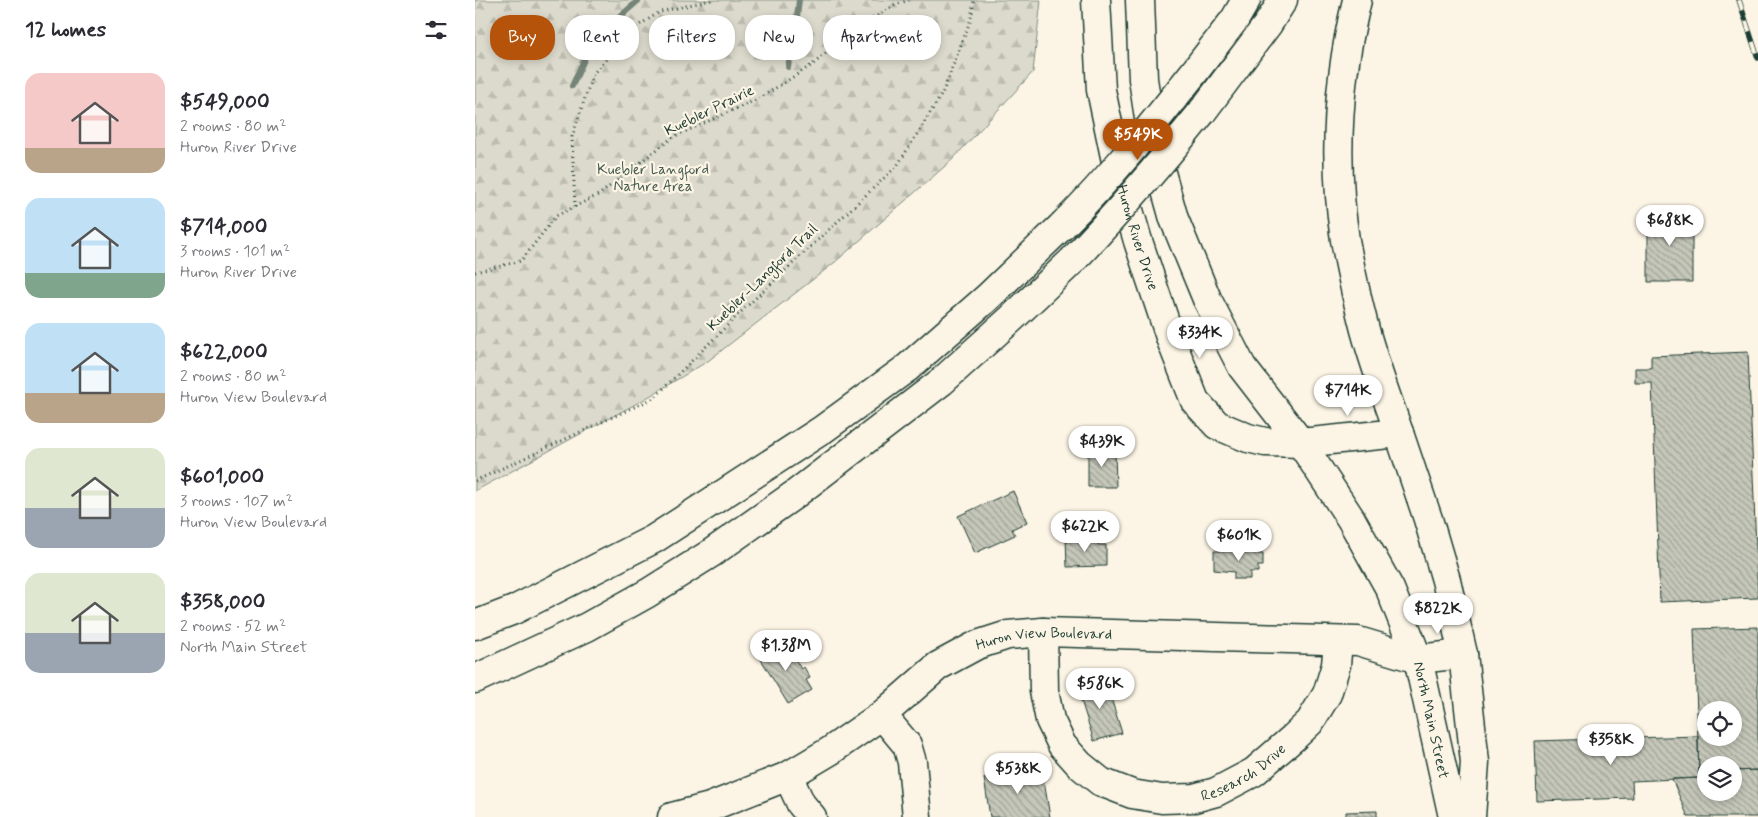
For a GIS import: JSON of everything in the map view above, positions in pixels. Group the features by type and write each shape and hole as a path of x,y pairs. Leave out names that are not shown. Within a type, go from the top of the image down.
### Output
{"main road":[{"name":"Huron River Drive","path":"1096,0 1101,90 1119,176 1138,241 1171,340 1195,401 1217,425 1248,438 1265,442 1301,443 1399,434"},
{"name":"North Main Street","path":"1140,0 1143,79 1153,144 1174,219 1207,299 1242,367 1301,443 1351,519 1390,589 1418,659 1453,817"},
{"path":"475,625 523,606 654,539 822,430 907,368 988,298 1089,199 1195,71 1235,19 1246,0"},
{"path":"475,679 587,627 648,593 710,554 794,495 941,382 1072,261 1113,218 1202,112 1283,0"},
{"name":"North Main Street","path":"1357,0 1350,30 1340,105 1339,176 1345,240 1363,323 1431,528 1446,580 1463,654 1475,762 1471,817"},
{"name":"Huron View Boulevard","path":"673,817 710,807 787,776 831,751 882,715 938,666 977,645 1008,635 1043,632 1358,641 1418,659 1463,654"},
{"name":"Research Drive","path":"1043,632 1044,691 1050,720 1062,745 1080,765 1101,782 1132,794 1162,799 1194,798 1216,792 1254,772 1293,738 1310,722 1327,694 1336,665 1338,641"},
{"path":"882,715 907,745 912,762 917,817"},
{"path":"787,776 801,804 812,817"}],"path":[{"path":"575,207 572,137 593,74 633,29 660,12 711,0"},
{"name":"Kuebler Prairie","path":"475,272 521,261 556,216 600,194 673,137 760,98 812,65 852,32 906,0"},
{"name":"Kuebler-Langford Trail","path":"475,481 654,398 744,309 897,166 942,94 971,19 975,0"}],"green space":[{"name":"Kuebler Langford Nature Area","path":"475,0 1041,0 1033,72 952,160 834,263 708,361 643,400 475,491"}],"building":[{"path":"1648,212 1692,212 1692,282 1648,282"},
{"path":"1748,352 1758,598 1660,602 1652,383 1635,383 1635,368 1651,368 1651,356"},
{"path":"1115,449 1116,487 1088,487 1088,450"},
{"path":"1013,491 1027,522 1012,529 1015,535 975,553 958,516"},
{"path":"1066,538 1098,538 1098,545 1106,545 1106,566 1067,567"},
{"path":"1258,548 1258,554 1263,554 1263,566 1258,566 1258,572 1250,572 1250,579 1234,579 1234,572 1214,570 1214,551"},
{"path":"1758,627 1758,770 1742,771 1742,756 1698,756 1698,746 1742,746 1742,701 1697,701 1697,715 1694,629"},
{"path":"784,641 801,669 804,667 810,678 806,680 812,690 788,704 759,656"},
{"path":"1105,679 1122,733 1094,741 1077,688"},
{"path":"1697,736 1697,778 1632,781 1633,798 1537,801 1535,741"},
{"path":"1042,769 1050,817 990,817 984,778"},
{"path":"1758,770 1758,817 1688,817 1672,779 1697,778 1697,801 1742,801 1742,771"},
{"path":"1377,811 1377,817 1346,817 1346,812"}],"waterway":[{"path":"572,86 593,40 639,0"},
{"path":"788,67 799,0"}],"railway":[{"path":"1739,0 1758,58"}]}
